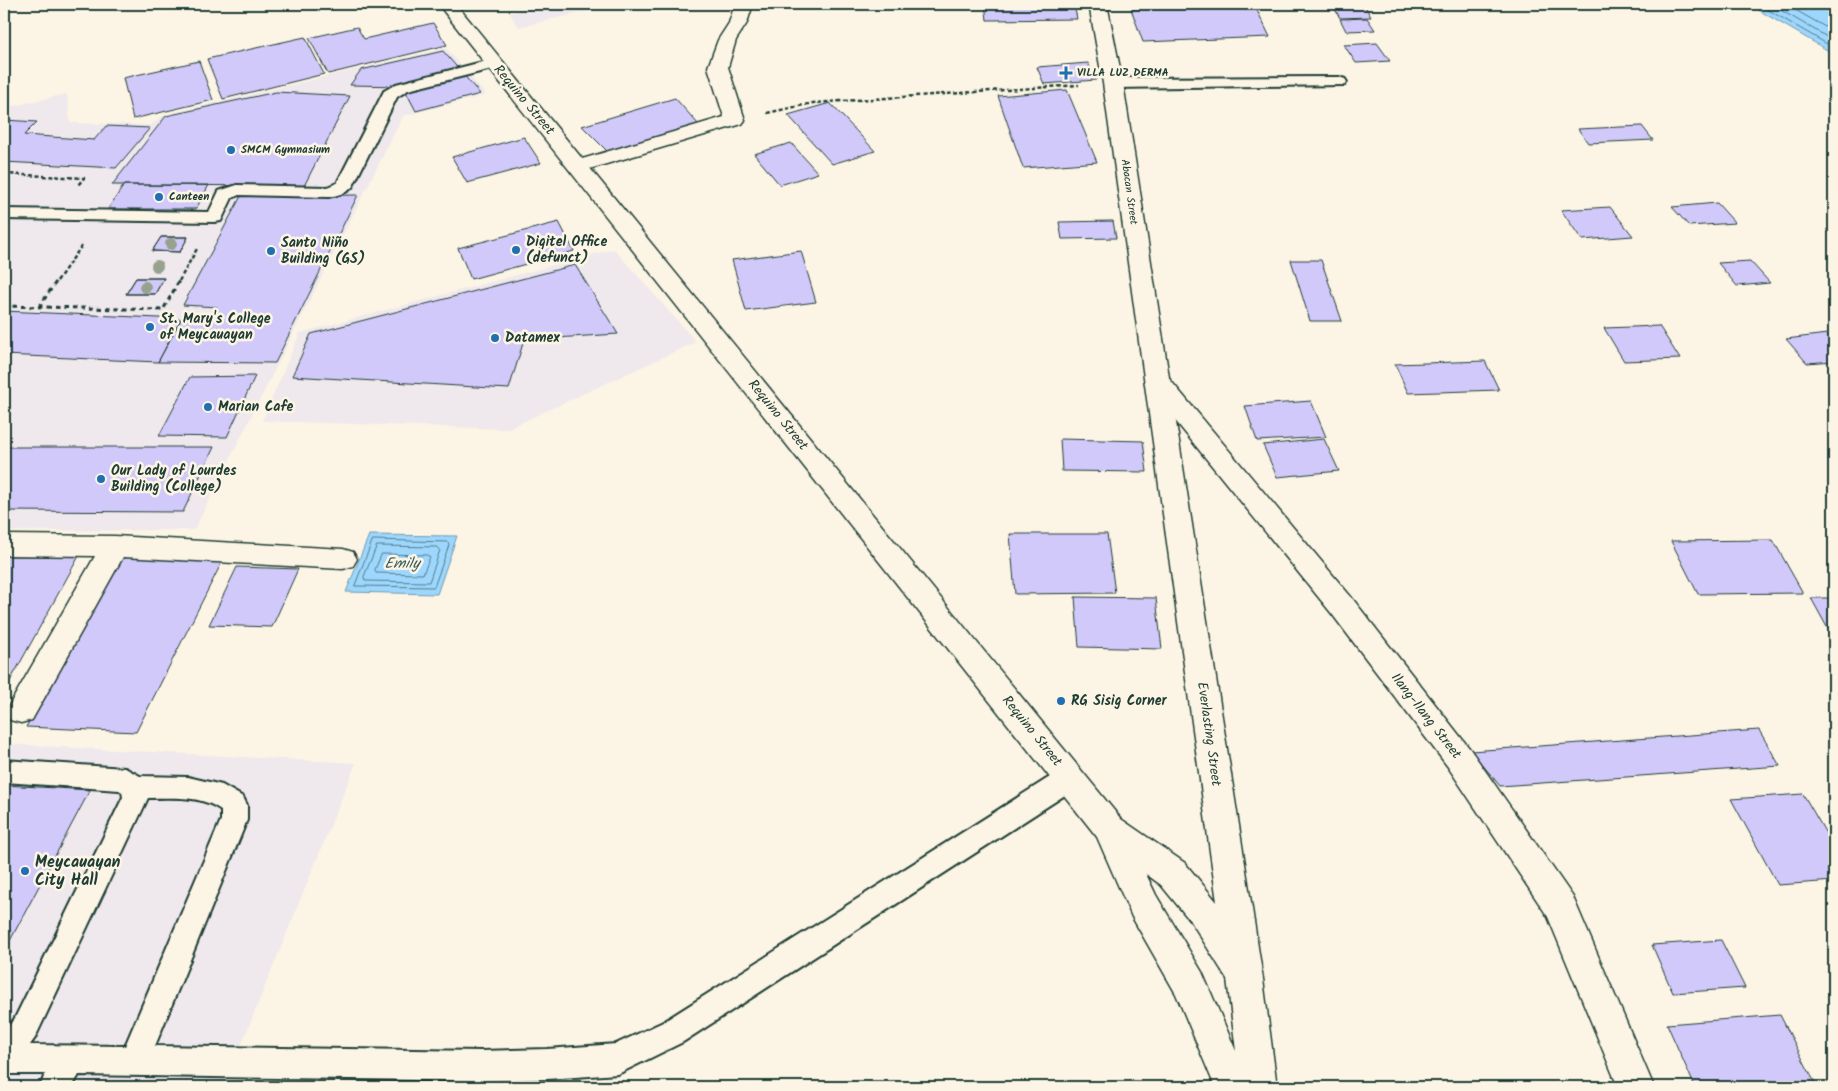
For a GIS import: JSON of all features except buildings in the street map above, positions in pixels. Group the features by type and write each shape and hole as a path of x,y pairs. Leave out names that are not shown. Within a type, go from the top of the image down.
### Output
{"street":[{"name":"Requino Street","path":"447,4 1070,778 1108,828 1144,906 1190,984 1234,1087"},
{"path":"579,166 735,120 718,67 727,40 738,23 744,4"},
{"name":"Abacan Street","path":"1098,4 1113,83 1157,381"},
{"name":"Everlasting Street","path":"1157,381 1245,979 1259,1087"},
{"name":"Ilang-Ilang Street","path":"1157,381 1342,606 1459,758 1561,908 1636,1087"},
{"path":"4,545 115,546 343,559"},
{"path":"21,711 115,546"},
{"name":"Requino Street","path":"1108,828 1173,874 1204,912 1245,979"}],"lane":[{"path":"4,214 215,217 225,195 237,190 329,192 337,190 344,186 390,94 402,88 494,64"},
{"path":"1113,83 1339,82"},
{"path":"4,772 125,780 136,787 205,790 225,796 234,805 234,820 134,1061"},
{"path":"4,1059 481,1066 618,1059 673,1032 1070,778"},
{"path":"4,1055 25,1028 136,797 136,787"},
{"path":"55,1087 71,1059"}],"path":[{"path":"735,120 813,103 1113,83"},
{"path":"39,307 104,216"},
{"path":"4,306 163,310 215,217"}],"shaded area":[{"path":"549,4 587,4 592,10 519,27 509,13"},
{"name":"St. Mary's College of Meycauayan","path":"446,48 486,95 403,116 194,530 4,531 4,108 67,94 70,123 150,125 164,115"},
{"name":"Datamex","path":"614,249 696,342 507,429 262,421 300,333"},
{"path":"4,744 356,763 224,1087 4,1087"}],"water":[{"path":"1748,4 1834,4 1834,54"},
{"name":"Emily","path":"369,535 457,536 437,594 346,592"}],"place":[{"name":"VILLA LUZ DERMA","path":"1066,73"},
{"name":"SMCM Gymnasium","path":"231,150"},
{"name":"Canteen","path":"159,197"},
{"name":"Digitel Office (defunct)","path":"516,250"},
{"name":"Santo Niño Building (GS)","path":"271,251"},
{"name":"St. Mary's College of Meycauayan","path":"150,327"},
{"name":"Datamex","path":"495,338"},
{"name":"Marian Cafe","path":"208,407"},
{"name":"Our Lady of Lourdes Building (College)","path":"101,479"},
{"name":"RG Sisig Corner","path":"1061,701"},
{"name":"Meycauayan City Hall","path":"25,871"}]}
